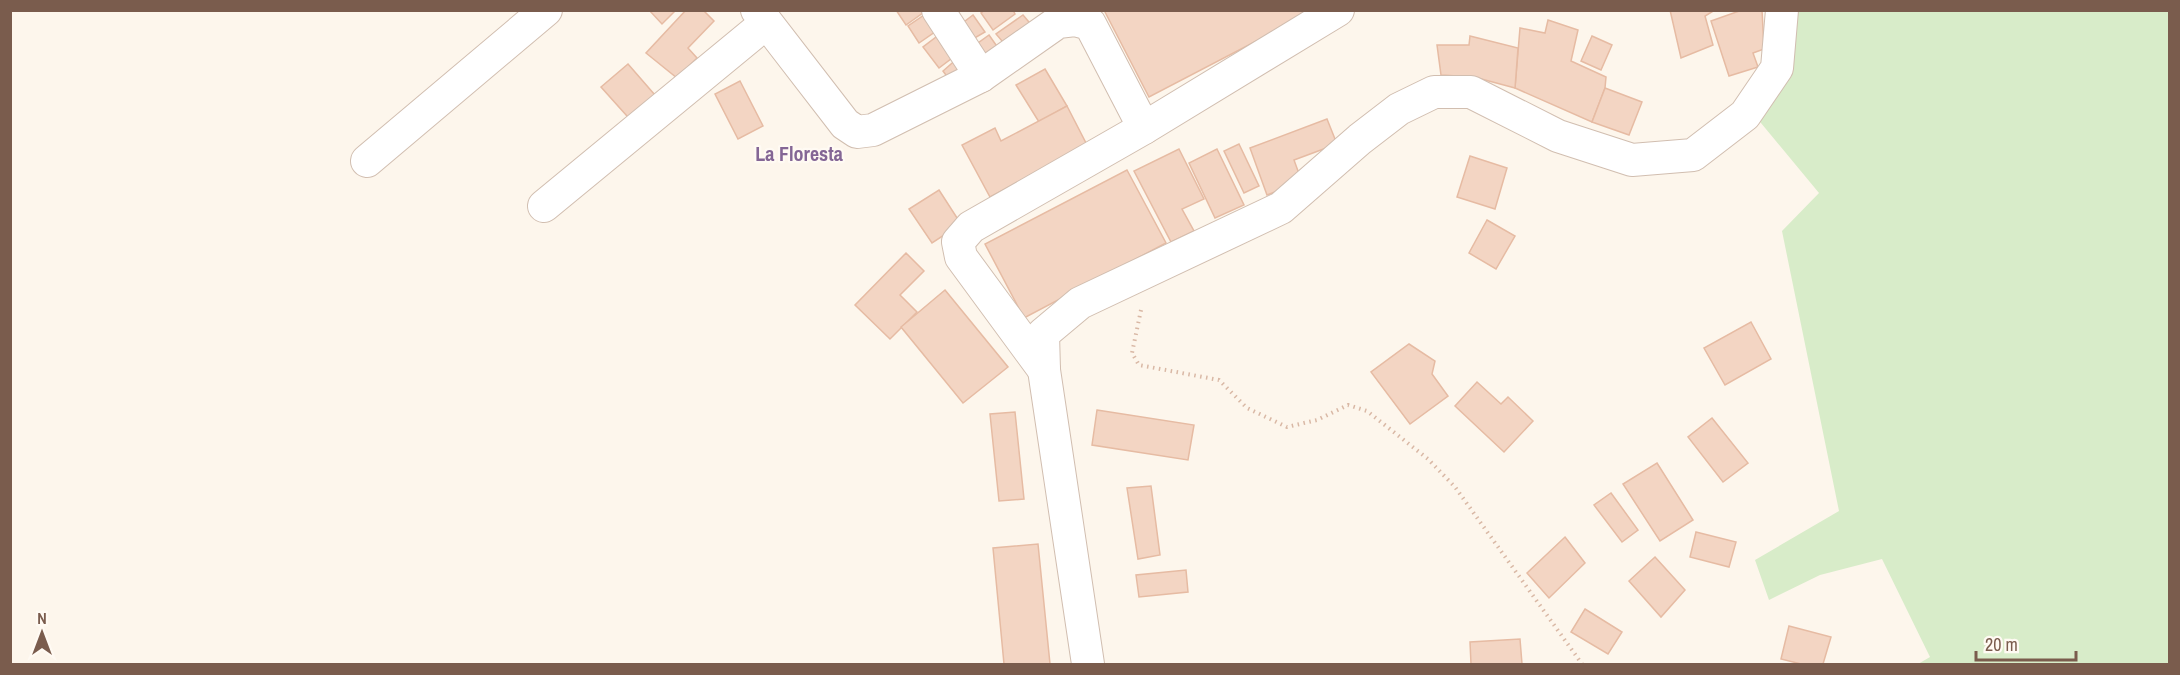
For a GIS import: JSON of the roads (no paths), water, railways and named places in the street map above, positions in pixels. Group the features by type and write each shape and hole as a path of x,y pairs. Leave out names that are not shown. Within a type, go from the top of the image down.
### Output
{"street":[{"path":"367,161 546,10"},
{"path":"938,10 981,76"},
{"path":"1044,370 961,257 958,242 971,227 1144,128 1338,10"},
{"path":"1088,664 1044,370 1043,334 1080,303 1281,208 1398,109 1434,92 1471,92 1558,136 1632,160 1693,155 1744,115 1777,68 1782,10"},
{"path":"544,206 762,17 845,124 857,132 873,130 981,76 1058,22 1075,20 1090,24 1144,128"}],"district":[{"name":"La Floresta","path":"799,154"}]}
